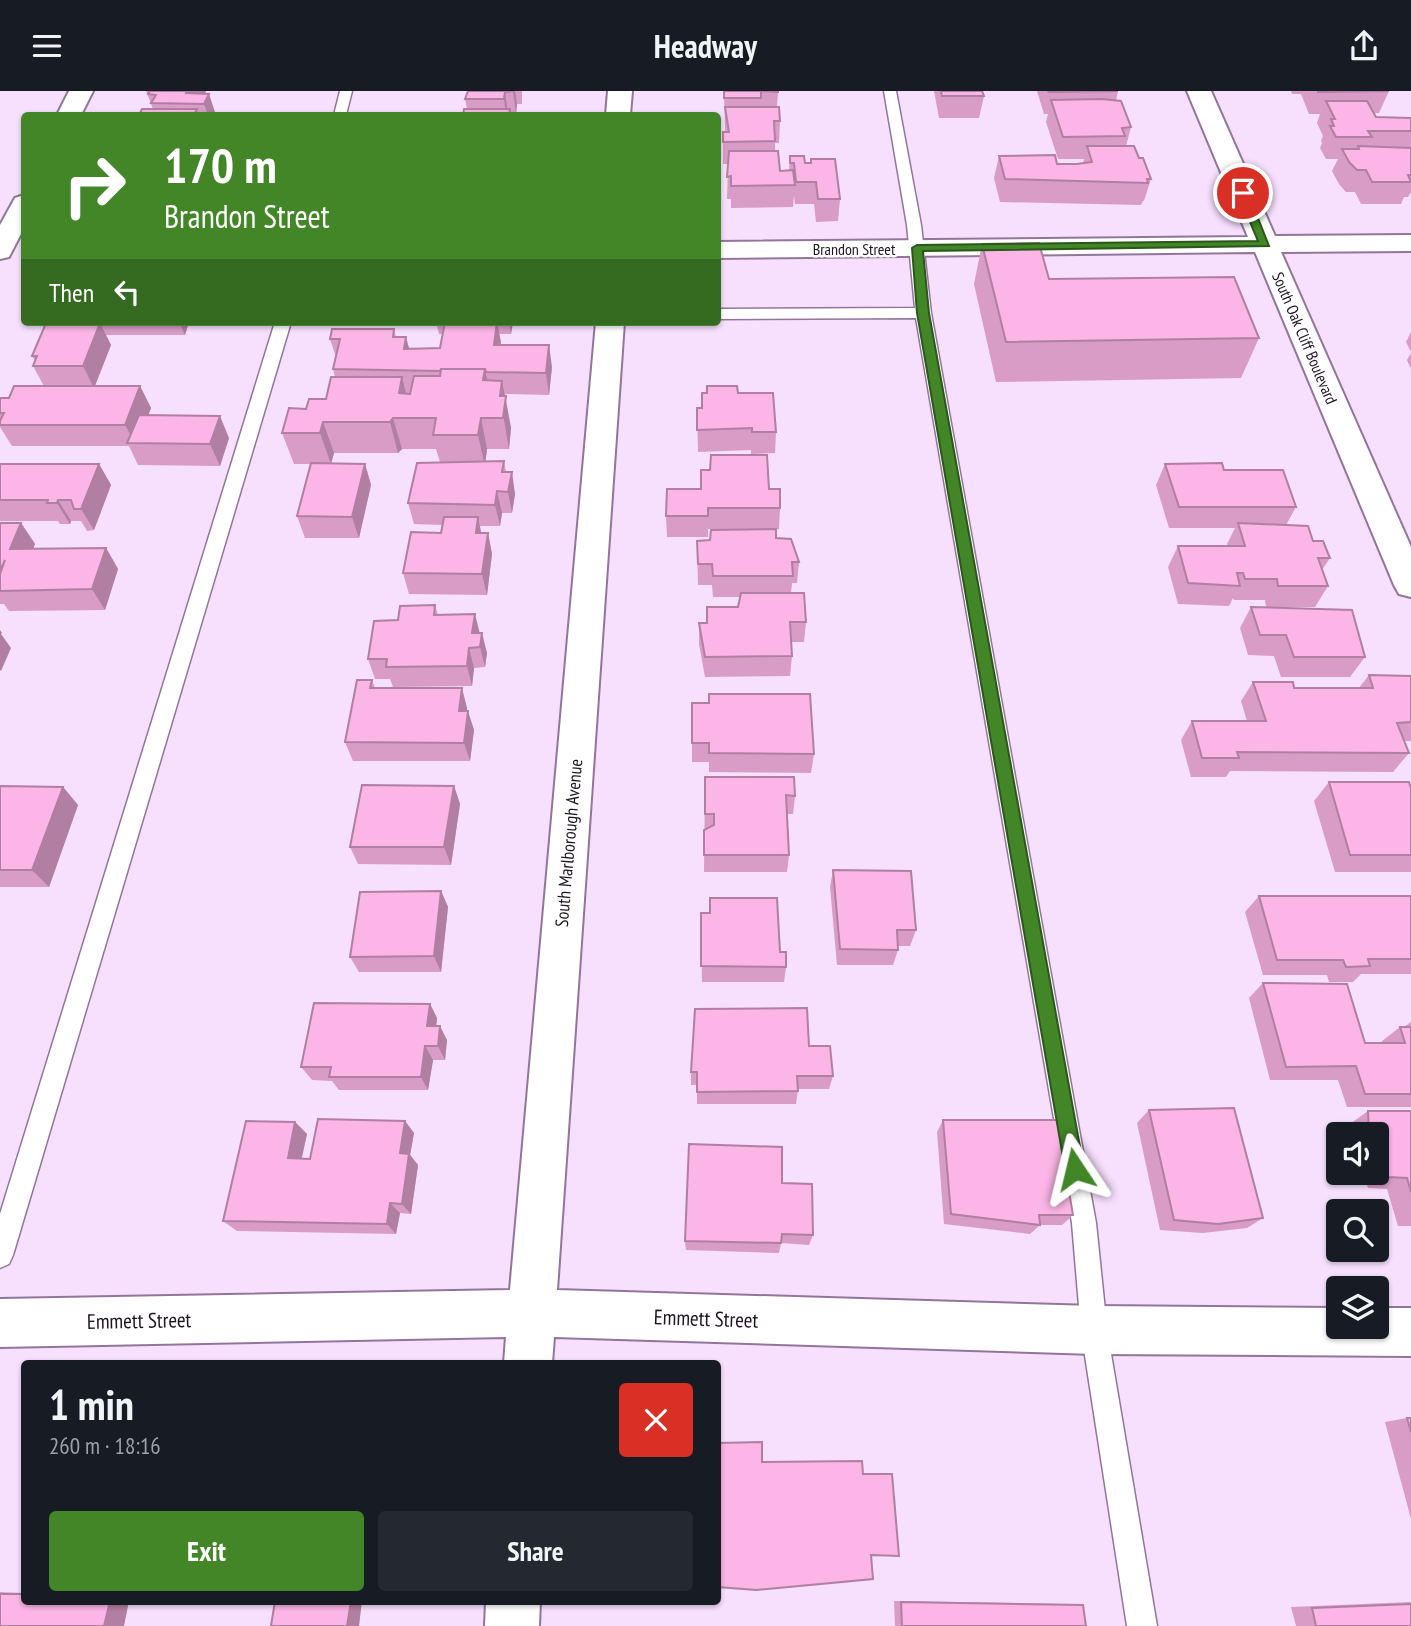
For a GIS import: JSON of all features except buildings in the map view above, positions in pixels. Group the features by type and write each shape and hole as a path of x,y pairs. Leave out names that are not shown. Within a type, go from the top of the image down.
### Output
{"street":[{"path":"70,112 81,91"},
{"path":"618,112 620,91"},
{"name":"South Oak Cliff Boulevard","path":"1199,91 1411,585"},
{"path":"0,251 21,209"},
{"name":"Brandon Street","path":"721,250 1411,243"},
{"path":"0,257 21,257"},
{"name":"South Marlborough Avenue","path":"528,1360 610,326"},
{"name":"Emmett Street","path":"0,1323 531,1313 1094,1330 1411,1332"},
{"path":"512,1626 513,1605"}],"lane":[{"path":"341,112 346,91"},
{"path":"890,91 917,248 923,313 1082,1209 1094,1330 1142,1626"},
{"path":"721,314 923,313"},
{"path":"0,1255 282,326"}],"route":[{"path":"1075,1169 923,313 917,248 1265,244 1243,193"}]}
